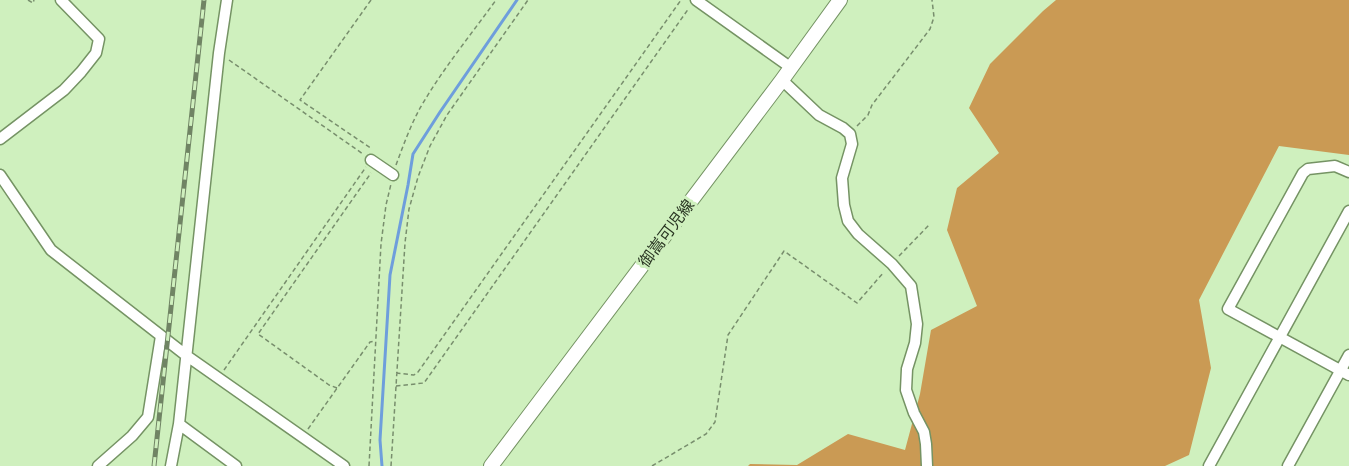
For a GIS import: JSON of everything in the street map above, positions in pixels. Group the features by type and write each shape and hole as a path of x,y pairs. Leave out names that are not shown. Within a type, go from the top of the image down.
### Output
{"main road":[{"name":"御嵩可児線","path":"491,466 840,0"}],"street":[{"path":"0,139 64,90 96,53 99,39 61,0"},
{"path":"171,466 179,424 219,53 227,0"},
{"path":"696,0 790,67"},
{"path":"782,80 819,115 850,134 852,144 842,178 846,214 858,234 892,264 911,286 917,324 915,343 907,369 906,390 924,432 927,466"},
{"path":"375,159 393,175"},
{"path":"1345,373 1228,309 1303,173 1308,169 1335,166 1349,172"},
{"path":"0,175 51,250 187,356 344,466"},
{"path":"1209,466 1349,211"},
{"path":"98,466 132,436 148,417 161,336"},
{"path":"1288,466 1345,373 1349,355"},
{"path":"179,424 237,466"}],"path":[{"path":"28,0 33,3 34,0"},
{"path":"371,0 300,100 375,159"},
{"path":"369,466 381,244 393,175 404,142 419,110 496,0"},
{"path":"391,466 405,243 409,209 418,177 430,146 447,115 528,0"},
{"path":"396,373 414,375 418,372 681,0"},
{"path":"850,134 868,114 872,105 930,29 934,17 932,0"},
{"path":"395,386 424,383 688,10"},
{"path":"219,53 375,159"},
{"path":"218,378 375,159"},
{"path":"337,388 329,385 258,334 375,159"},
{"path":"652,466 706,434 715,422 728,335 784,251 857,303 930,224"},
{"path":"303,437 370,342 375,341"}],"shaded area":[{"path":"1056,0 1349,0 1349,155 1279,146 1199,300 1211,368 1189,455 1165,466 748,466 750,464 797,465 848,434 905,450 920,394 931,330 977,306 947,230 957,188 999,153 969,108 990,64"}],"waterway":[{"path":"382,466 380,440 390,275 413,154 517,0"}],"railway":[{"path":"154,466 204,0"}]}
